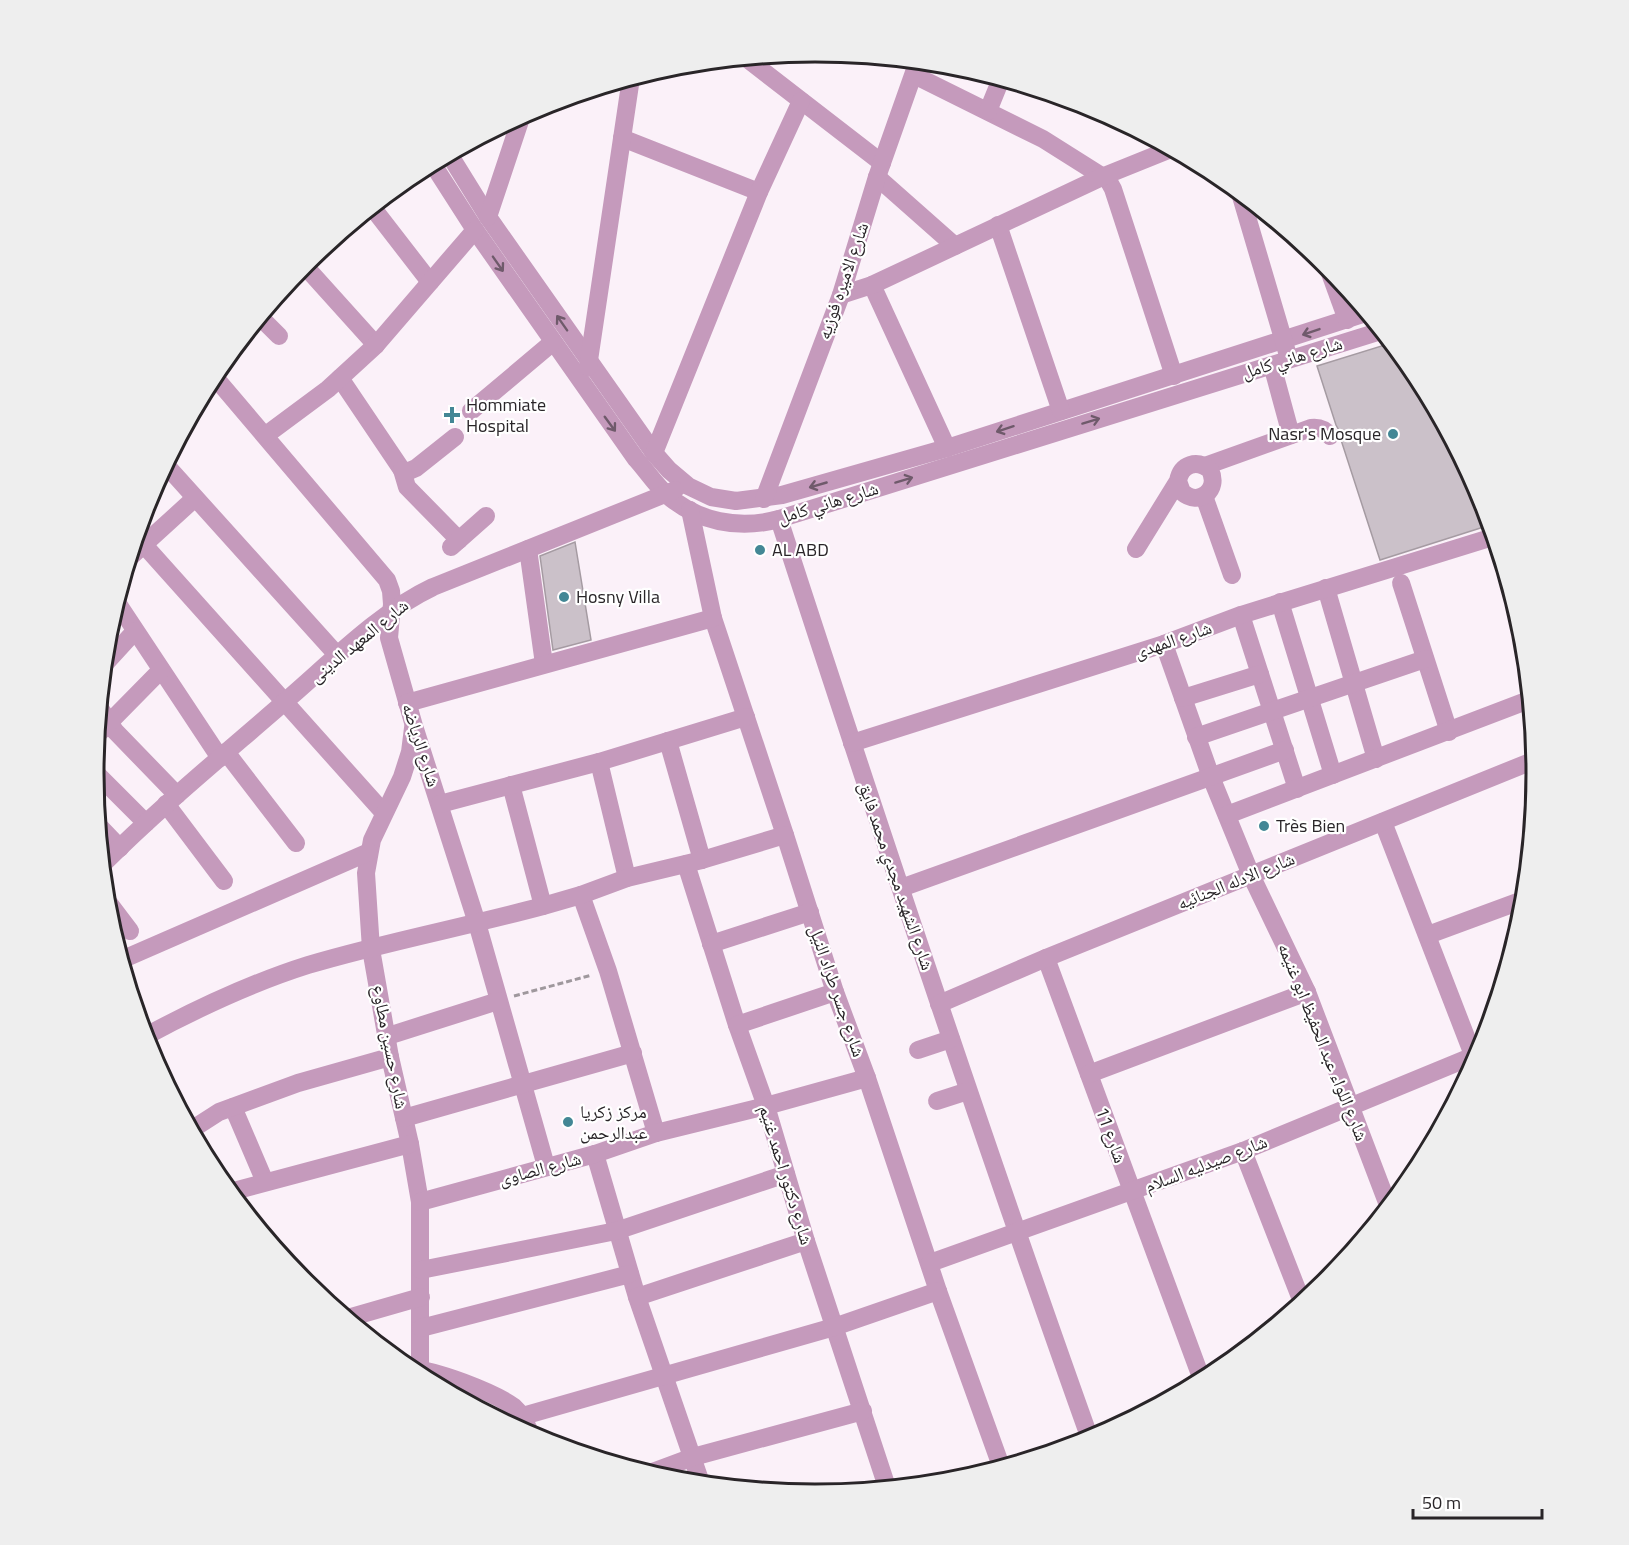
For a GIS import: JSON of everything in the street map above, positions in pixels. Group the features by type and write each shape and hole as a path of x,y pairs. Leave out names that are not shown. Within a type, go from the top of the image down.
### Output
{"street":[{"path":"754,64 801,101 879,170 955,246"},
{"name":"شارع الاميره فوزيه","path":"764,498 840,295 879,170 916,69"},
{"path":"919,70 1104,176 1113,189 1174,376"},
{"path":"582,383 589,362 630,86"},
{"path":"988,111 998,86"},
{"path":"654,453 759,192 801,101"},
{"path":"488,217 512,130"},
{"path":"622,138 759,192"},
{"path":"840,295 872,285 1104,176 1162,153"},
{"name":"شارع هاني كامل","path":"453,161 488,217 654,453 688,486 711,496 736,501 782,495 958,450 1272,365 1373,333"},
{"name":"شارع هاني كامل","path":"437,170 474,230 553,342 636,459 665,494 708,519 734,524 762,524 779,519 1061,411 1359,316"},
{"path":"1244,206 1289,359"},
{"path":"376,213 430,282"},
{"path":"998,225 1061,411"},
{"path":"266,435 309,404 376,345 474,230"},
{"path":"310,272 376,345"},
{"path":"872,285 958,450"},
{"path":"1336,290 1347,320"},
{"path":"265,322 279,336"},
{"path":"471,411 553,342"},
{"path":"1272,365 1291,435"},
{"path":"340,378 402,470 406,486 455,544 486,516"},
{"name":"شارع الرياضه","path":"220,383 387,580 391,591 389,638 414,726 477,923 546,1167"},
{"path":"1205,466 1311,428 1319,427 1326,430 1330,436"},
{"path":"402,470 409,471 416,468 455,437"},
{"path":"1136,549 1183,469 1188,465 1205,466 1210,470 1213,481 1212,487 1204,496 1198,498 1187,496 1179,487 1178,481"},
{"path":"171,471 338,656"},
{"name":"شارع المعهد الدينى","path":"109,859 223,755 391,612 433,587 688,486"},
{"path":"1204,496 1232,575"},
{"path":"143,538 195,498"},
{"name":"شارع جسر طراد النيل","path":"690,510 712,618 835,992 867,1078 938,1292 999,1459"},
{"name":"شارع الشهيد مجدي محمد فايق","path":"779,519 1016,1232 1086,1429"},
{"name":"شارع المهدى","path":"852,743 1164,644 1280,602 1486,539"},
{"path":"142,541 384,813"},
{"path":"528,549 544,664"},
{"path":"1401,583 1449,732"},
{"path":"1326,588 1376,759"},
{"path":"1280,602 1333,776"},
{"path":"122,612 161,670 223,755 296,843"},
{"path":"1241,615 1297,789"},
{"path":"407,703 712,618"},
{"path":"114,655 135,631"},
{"name":"شارع اللواء عبد الحفيظ ابو غنيمه","path":"1164,644 1211,777 1251,875 1306,993 1385,1197"},
{"path":"1196,737 1425,660"},
{"path":"106,719 161,670"},
{"path":"1183,698 1260,674"},
{"path":"1227,815 1522,703"},
{"path":"440,804 599,762 746,717"},
{"path":"105,725 172,800 224,881"},
{"name":"شارع حسين مطاوع","path":"414,726 410,752 402,777 384,813 369,852 366,873 371,949 390,1057 410,1144 420,1202 421,1298 418,1363"},
{"name":"شارع دكتور احمد غنيم","path":"668,741 711,944 766,1106 806,1241 885,1479"},
{"path":"901,888 1285,750"},
{"path":"599,762 627,878"},
{"name":"شارع الادله الجنائيه","path":"939,1004 1046,957 1526,764"},
{"path":"104,781 146,823"},
{"path":"511,786 543,906"},
{"path":"1383,822 1471,1044"},
{"path":"107,834 120,848"},
{"path":"153,1032 242,989 307,966 543,906 627,878 785,836"},
{"path":"129,957 369,852"},
{"path":"581,895 608,970 657,1133"},
{"path":"1428,936 1513,904"},
{"path":"711,944 810,912"},
{"path":"118,915 130,931"},
{"name":"شارع 11","path":"1046,957 1199,1371"},
{"path":"737,1025 835,992"},
{"path":"1089,1074 1306,993"},
{"path":"388,1036 498,1000"},
{"path":"918,1050 951,1039"},
{"path":"404,1118 633,1053"},
{"path":"198,1126 219,1112 298,1083 390,1057"},
{"name":"شارع صيدليه السلام","path":"930,1263 1243,1151 1464,1061"},
{"name":"شارع الصاوى","path":"420,1202 595,1154 657,1133 867,1078"},
{"path":"938,1101 969,1091"},
{"path":"233,1107 264,1182"},
{"path":"239,1189 410,1144"},
{"path":"1243,1151 1298,1293"},
{"path":"595,1154 637,1297 698,1473"},
{"path":"421,1270 616,1230 786,1174"},
{"path":"637,1297 806,1241"},
{"path":"420,1328 630,1274"},
{"path":"523,1416 834,1327 938,1292"},
{"path":"356,1316 421,1298"},
{"path":"446,1380 487,1393 514,1407 525,1421"},
{"path":"665,1467 693,1457 863,1411"}],"path":[{"path":"498,1000 608,970"}],"building":[{"name":"Nasr's Mosque","path":"1383,345 1406,377 1430,417 1452,458 1482,528 1380,560 1341,434 1317,366"},
{"name":"Hosny Villa","path":"575,542 591,640 553,650 540,556"}],"place":[{"name":"Hommiate Hospital","path":"452,415"},
{"name":"Nasr's Mosque","path":"1393,434"},
{"name":"AL ABD","path":"760,550"},
{"name":"Hosny Villa","path":"564,597"},
{"name":"Très Bien","path":"1264,826"},
{"name":"مركز زكريا عبدالرحمن","path":"568,1122"}]}
